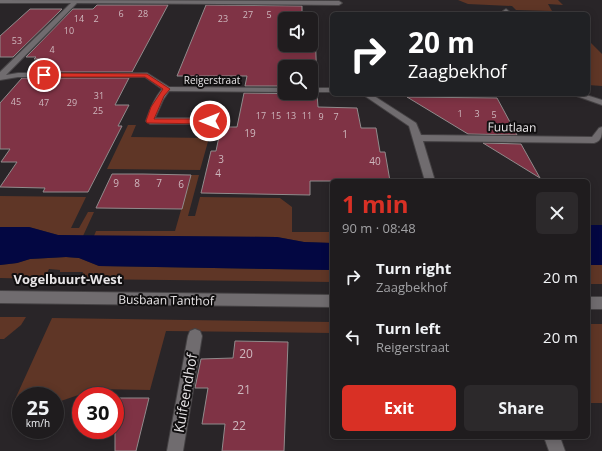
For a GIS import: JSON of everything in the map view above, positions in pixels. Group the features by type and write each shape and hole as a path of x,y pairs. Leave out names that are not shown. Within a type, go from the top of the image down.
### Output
{"street":[{"path":"0,1 339,4"},
{"name":"Reigerstraat","path":"0,77 76,1"},
{"name":"Reigerstraat","path":"0,77 18,75 147,75 167,89 278,90"},
{"path":"167,89 158,101 150,121 210,121"},
{"path":"318,90 330,90"},
{"path":"369,96 413,125 429,179"},
{"path":"581,96 602,103"},
{"name":"Fuutlaan","path":"418,138 594,140 602,130"},
{"name":"Busbaan Tanthof","path":"0,298 330,301"},
{"path":"590,303 602,303"},
{"name":"Kuifeendhof","path":"175,451 195,336"},
{"path":"553,439 557,451"}],"shaded area":[{"path":"458,0 558,0 563,5 548,4 552,11 516,10 512,6 468,4"},
{"path":"590,42 602,54 602,86 590,85"},
{"path":"128,125 136,125 131,137 209,138 200,170 107,169"},
{"path":"191,175 199,175 188,216 195,216 200,197 280,198 292,207 292,232 330,232 330,243 304,242 277,237 94,236 96,231 175,231"},
{"path":"0,196 86,197 71,228 79,228 88,212 94,212 83,236 58,235 29,227 0,227"},
{"path":"590,225 602,225 602,265 590,265"},
{"path":"0,227 29,227 58,235 277,237 304,242 330,243 330,270 99,266 79,258 66,257 30,259 17,263 0,265"},
{"path":"66,257 79,258 99,266 330,270 330,282 80,279 83,272 60,272 60,270 49,269 44,279 0,278 0,265 17,263 30,259"},
{"path":"590,265 602,265 602,284 590,284"},
{"path":"0,317 26,317 21,325 4,339 0,339"},
{"path":"52,318 330,322 330,333 166,331 150,390 124,390 124,387 72,387 72,397 64,400 64,387 21,387"},
{"path":"590,324 602,324 602,403 590,403"}],"building":[{"path":"97,5 168,5 132,72 28,72 39,59 34,59 36,57 26,57 73,9 93,9"},
{"path":"206,5 302,6 302,12 278,12 278,52 316,52 316,60 278,60 278,86 245,86 247,76 177,76"},
{"path":"30,9 62,9 13,57 0,57 0,36"},
{"path":"22,78 129,78 115,105 129,105 118,126 122,126 88,192 43,192 45,188 0,187 17,162 1,162 10,149 0,149 0,103"},
{"path":"244,93 278,93 278,100 317,100 318,107 357,108 361,128 376,128 380,152 385,152 390,179 330,179 330,181 310,181 310,195 201,193 211,151 216,151 221,127 237,127"},
{"path":"407,97 497,98 517,135 468,134"},
{"path":"483,143 521,144 540,178"},
{"path":"112,174 191,175 182,209 96,208"},
{"path":"235,341 288,342 284,451 222,451 225,424 202,424 208,388 195,388 201,359 233,358"},
{"path":"124,398 149,398 136,451 115,451 115,439 124,439"}],"district":[{"name":"Vogelbuurt-West","path":"68,279"}],"route":[{"path":"44,75 147,75 167,89 161,95 150,121 210,121"}]}
